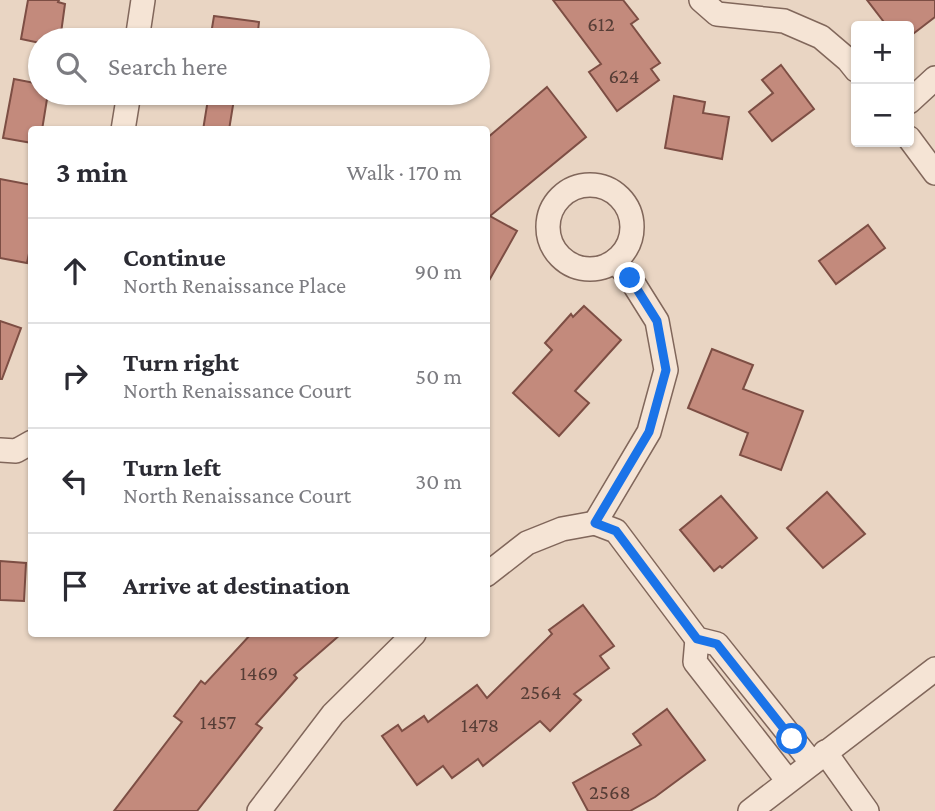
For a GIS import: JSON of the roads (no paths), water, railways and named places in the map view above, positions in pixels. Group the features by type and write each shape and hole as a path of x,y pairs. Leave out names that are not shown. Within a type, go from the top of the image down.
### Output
{"street":[{"path":"139,28 143,0"},
{"path":"701,0 717,14 784,21 821,37 851,64"},
{"path":"914,97 935,78"},
{"path":"124,126 127,105"},
{"path":"914,145 935,173"},
{"path":"595,523 649,432 666,370 657,321 630,278 615,261"},
{"path":"490,572 527,543 562,529 595,523 616,531 697,639 717,644 867,811"},
{"path":"259,811 333,713 411,637"},
{"path":"697,639 695,662 788,781"},
{"path":"750,811 935,669"}]}
